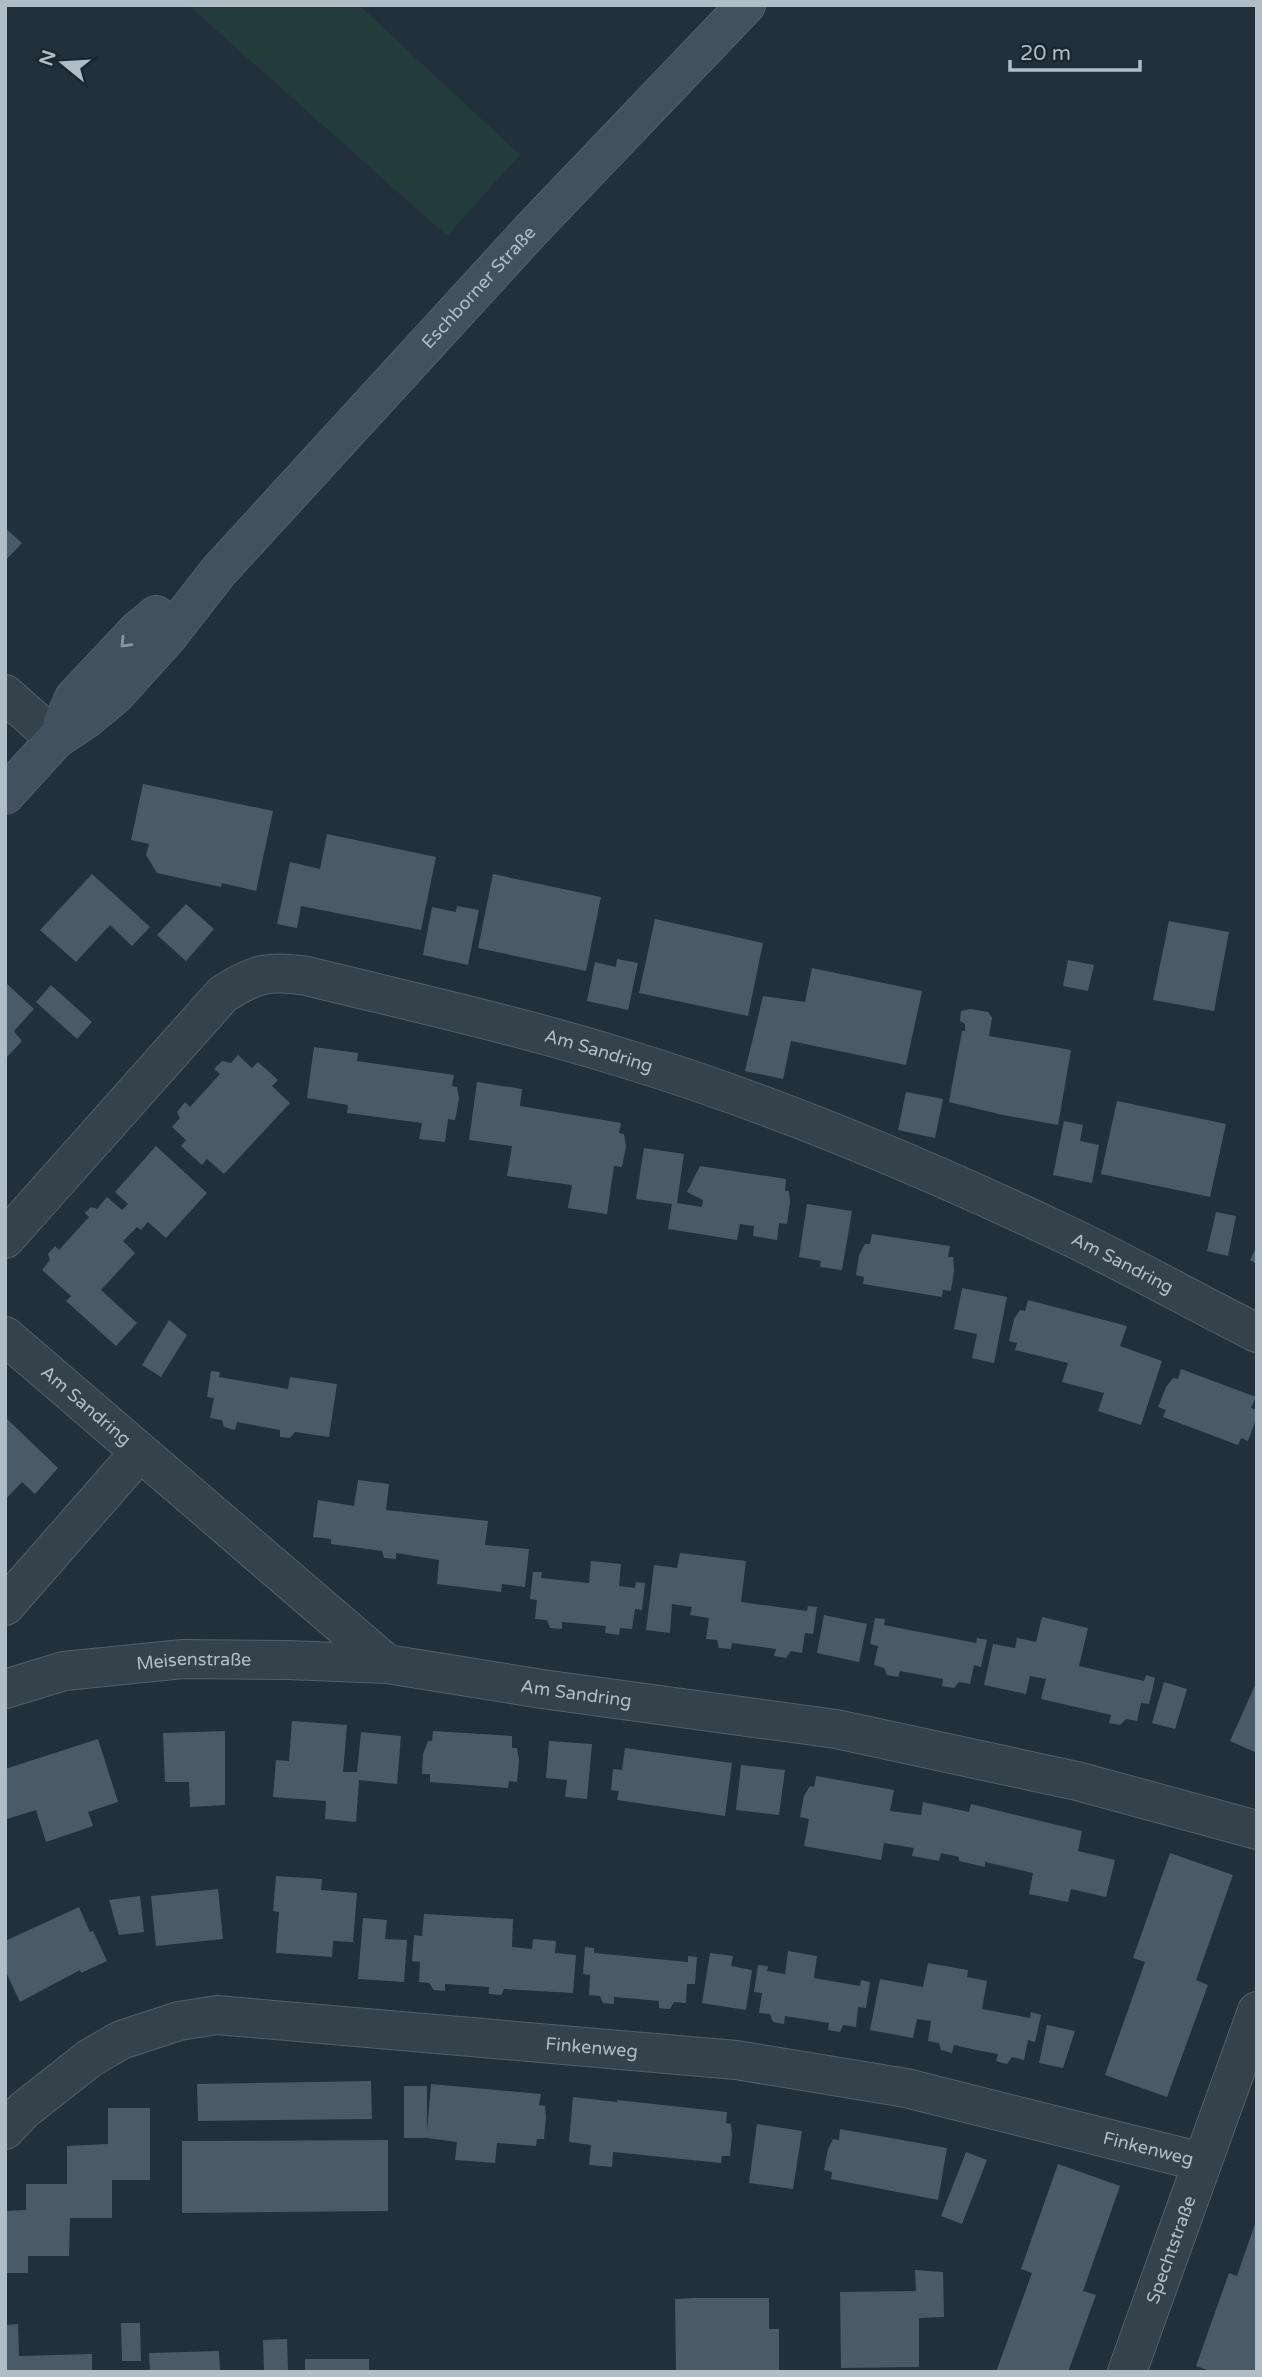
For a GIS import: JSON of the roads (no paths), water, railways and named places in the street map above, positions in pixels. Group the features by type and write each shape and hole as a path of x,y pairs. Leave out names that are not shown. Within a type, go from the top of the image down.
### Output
{"street":[{"name":"Eschborner Straße","path":"5,795 56,739 86,719 114,695 169,635 218,572 532,229 746,5"},
{"path":"5,694 56,739"},
{"name":"Am Sandring","path":"5,1239 223,994 249,978 280,972 307,976 518,1027 622,1057 754,1103 934,1174 1057,1230 1257,1334"},
{"name":"Am Sandring","path":"5,1336 387,1664 542,1689 836,1729 1077,1782 1257,1830"},
{"path":"5,1606 139,1453"},
{"name":"Meisenstraße","path":"5,1689 64,1671 183,1659 387,1664"},
{"name":"Spechtstraße","path":"1127,2372 1257,2011"},
{"name":"Finkenweg","path":"5,2130 24,2109 90,2058 121,2040 179,2021 217,2015 736,2060 906,2088 1202,2162"}]}
